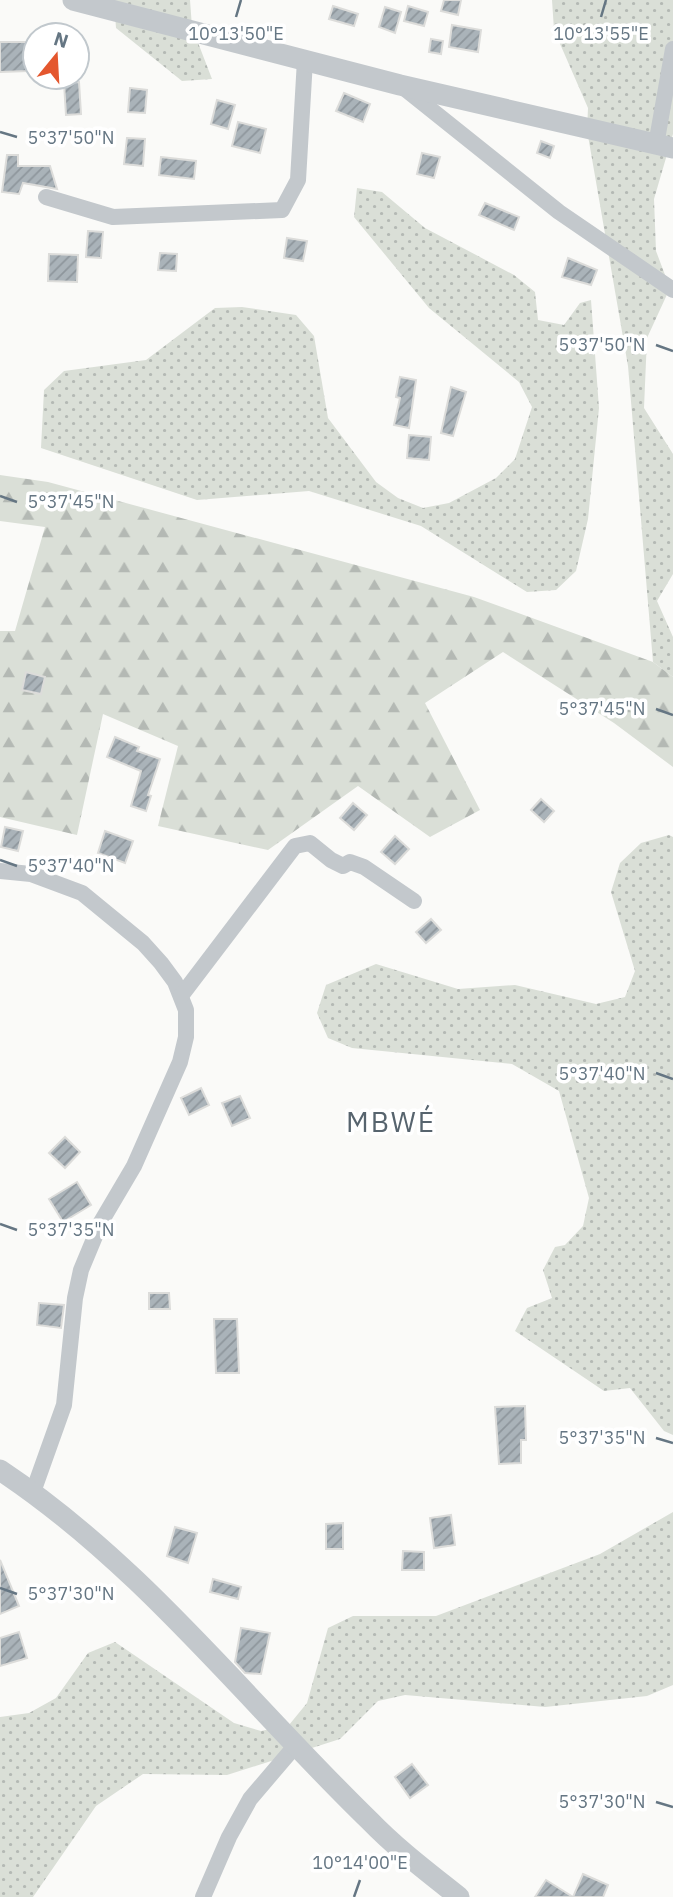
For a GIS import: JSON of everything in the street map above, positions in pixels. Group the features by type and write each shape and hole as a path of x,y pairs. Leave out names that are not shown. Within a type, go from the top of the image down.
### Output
{"street":[{"path":"73,0 400,85 664,147 673,49"},
{"path":"46,197 113,216 282,210 298,180 305,60"},
{"path":"400,85 559,212 673,290"},
{"path":"181,996 295,846 310,843 343,866 350,862 364,867 414,901"},
{"path":"0,871 32,874 82,893 143,943 168,973 186,1010 186,1037 180,1062 134,1166 89,1247 75,1298 64,1405 33,1492"},
{"path":"0,1470 33,1492 161,1604 371,1822 459,1897"},
{"path":"203,1897 229,1837 250,1798 296,1745"}],"green space":[{"path":"114,0 190,0 192,27 212,79 182,81 116,28"},
{"path":"552,0 673,0 673,134 654,199 656,251 670,288 647,338 644,408 673,454 673,574 657,601 673,637 673,677 653,662 628,366 587,130 588,108 554,30"},
{"path":"357,188 382,192 425,228 514,275 535,292 538,320 564,325 580,303 591,300 599,408 588,519 576,571 556,590 527,592 421,526 309,491 197,500 41,448 44,390 64,371 146,360 215,308 242,307 296,315 314,336 328,418 376,482 398,498 423,508 449,503 496,478 515,459 532,407 519,382 429,308 354,217"},
{"path":"0,475 48,482 474,597 653,662 673,677 673,767 614,723 503,652 425,703 480,810 430,837 358,786 268,850 158,826 178,746 103,714 77,835 0,817 0,631 15,631 45,527 0,521"},
{"path":"669,835 673,837 673,1435 664,1431 630,1388 604,1391 515,1331 527,1308 552,1298 543,1270 555,1247 565,1245 583,1226 589,1198 559,1091 512,1064 352,1048 328,1038 317,1013 326,985 376,964 458,989 515,985 596,1004 625,997 635,971 611,892 620,863 641,843"},
{"path":"673,1512 673,1685 647,1696 545,1707 405,1695 378,1701 340,1739 227,1775 143,1774 96,1806 33,1897 0,1897 0,1717 29,1713 56,1698 88,1653 115,1642 234,1723 261,1731 289,1725 307,1703 328,1628 353,1616 436,1616 600,1554"}],"building":[{"path":"444,0 461,0 458,15 441,11"},
{"path":"333,6 358,14 354,26 329,19"},
{"path":"408,6 428,12 424,26 404,21"},
{"path":"385,7 401,12 395,33 379,27"},
{"path":"452,25 481,30 478,52 449,47"},
{"path":"431,39 443,41 441,54 429,52"},
{"path":"0,42 21,42 21,71 0,72"},
{"path":"130,88 147,90 145,113 128,112"},
{"path":"64,91 80,91 81,114 66,115"},
{"path":"344,93 370,104 363,122 336,111"},
{"path":"217,100 235,105 228,129 211,124"},
{"path":"238,122 266,129 260,153 232,146"},
{"path":"127,138 145,139 143,166 124,164"},
{"path":"541,141 554,146 550,158 537,153"},
{"path":"422,153 440,157 434,178 417,174"},
{"path":"7,155 18,155 18,166 50,166 57,189 23,183 19,194 2,192"},
{"path":"161,157 196,161 194,179 159,175"},
{"path":"485,203 519,217 514,230 479,215"},
{"path":"88,231 103,232 101,258 86,257"},
{"path":"287,238 307,241 303,261 284,258"},
{"path":"160,253 177,254 176,271 158,270"},
{"path":"49,254 78,255 77,282 48,281"},
{"path":"568,258 597,270 591,285 562,277"},
{"path":"400,377 416,380 409,428 394,425 400,398 396,397"},
{"path":"451,387 466,392 453,436 441,433"},
{"path":"409,435 431,437 429,460 407,458"},
{"path":"26,672 45,677 41,694 22,690"},
{"path":"115,737 139,747 137,751 160,759 148,795 151,796 146,811 131,806 141,771 107,757"},
{"path":"541,799 554,811 544,822 531,810"},
{"path":"353,803 367,815 354,830 340,818"},
{"path":"5,827 23,831 18,851 1,847"},
{"path":"105,831 133,841 125,863 98,853"},
{"path":"395,836 409,849 395,864 381,852"},
{"path":"431,919 441,930 426,943 416,932"},
{"path":"201,1088 209,1105 189,1115 181,1098"},
{"path":"240,1096 250,1118 232,1126 222,1103"},
{"path":"65,1137 80,1152 65,1168 49,1153"},
{"path":"77,1182 91,1205 63,1222 49,1199"},
{"path":"149,1293 169,1293 170,1309 149,1309"},
{"path":"39,1303 64,1305 61,1328 37,1325"},
{"path":"214,1319 237,1319 239,1373 216,1373"},
{"path":"525,1406 526,1440 521,1440 521,1463 499,1464 495,1407"},
{"path":"451,1515 455,1545 434,1548 430,1518"},
{"path":"343,1523 343,1549 326,1549 326,1524"},
{"path":"175,1527 197,1533 188,1563 167,1556"},
{"path":"403,1551 424,1552 424,1570 402,1570"},
{"path":"0,1560 19,1606 0,1614"},
{"path":"213,1579 241,1587 238,1599 210,1592"},
{"path":"241,1628 270,1633 261,1674 245,1673 235,1662"},
{"path":"19,1632 27,1658 0,1666 0,1638"},
{"path":"412,1764 428,1785 410,1798 395,1777"},
{"path":"583,1874 608,1885 603,1897 573,1897"},
{"path":"546,1880 573,1897 535,1897"}],"district":[{"name":"MBWÉ","path":"391,1122"}]}
